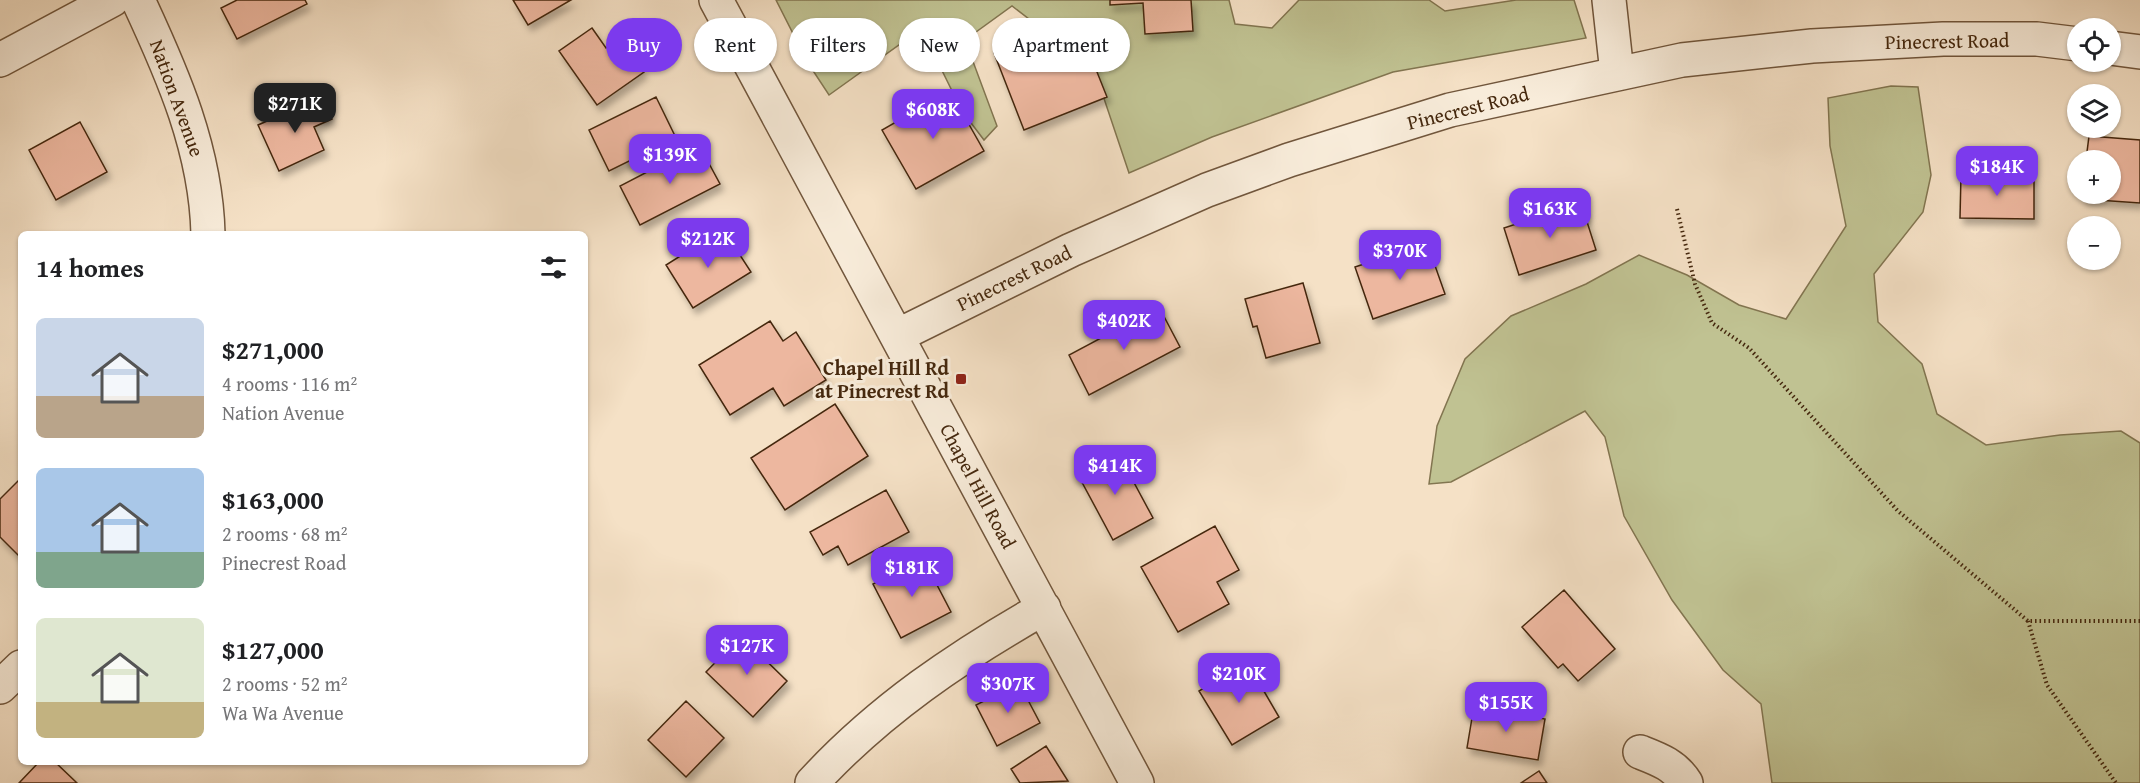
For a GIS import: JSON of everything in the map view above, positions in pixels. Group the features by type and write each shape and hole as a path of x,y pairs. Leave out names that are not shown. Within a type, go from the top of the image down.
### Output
{"street":[{"path":"0,60 111,0"},
{"name":"Nation Avenue","path":"138,0 160,47 195,140 202,169 208,231"},
{"name":"Chapel Hill Road","path":"716,0 1137,783"},
{"path":"1609,0 1617,73"},
{"name":"Pinecrest Road","path":"897,336 1071,250 1228,183 1450,110 1682,60 1812,46 1943,39 2037,39 2067,43"},
{"path":"2121,49 2140,51"},
{"path":"812,783 832,761 901,700 959,658 1044,608"},
{"path":"0,687 18,670"},
{"path":"1640,752 1664,761 1681,775 1686,783"}],"path":[{"path":"1677,209 1695,284 1712,323 1749,348 1898,511 2028,621 2047,685 2116,783"},
{"path":"2028,621 2140,621"}],"green space":[{"path":"776,0 1229,0 1235,24 1272,28 1299,0 1429,0 1445,11 1516,0 1574,0 1586,38 1393,72 1212,137 1129,173 1095,72 1130,72 1130,18 1028,18 1012,6 992,18 992,20 980,29 980,18 899,18 899,45 887,54 887,18 789,18 789,26"},
{"path":"814,72 861,72 829,95"},
{"path":"943,72 977,72 997,126 984,140 962,111"},
{"path":"1891,86 1918,87 1931,175 1923,212 1874,274 1878,322 1922,364 1937,414 1986,445 2060,435 2121,431 2140,443 2140,783 1772,783 1761,704 1723,670 1672,600 1624,516 1605,437 1585,411 1451,482 1429,484 1437,426 1465,359 1511,316 1586,284 1639,255 1687,275 1739,305 1786,319 1846,226 1830,146 1828,98"}],"building":[{"path":"237,0 305,0 307,4 237,39 221,8"},
{"path":"513,0 571,0 528,25"},
{"path":"1110,0 1191,0 1193,31 1145,34 1143,3 1110,5"},
{"path":"592,28 606,48 606,72 644,72 597,105 559,51"},
{"path":"1001,72 1097,72 1107,97 1024,130"},
{"path":"950,91 984,151 916,189 882,130"},
{"path":"322,97 332,119 314,127 324,150 279,171 258,125"},
{"path":"656,97 676,138 609,171 589,130"},
{"path":"80,122 107,172 56,200 29,150"},
{"path":"2089,138 2140,140 2140,203 2121,202 2121,150 2087,150"},
{"path":"699,145 720,184 640,225 620,186"},
{"path":"1961,175 2034,176 2034,219 1960,218"},
{"path":"1581,203 1596,250 1519,275 1504,228"},
{"path":"723,229 751,272 693,308 666,265"},
{"path":"1427,243 1445,294 1373,319 1355,267"},
{"path":"1303,283 1320,343 1266,358 1257,326 1253,327 1245,299"},
{"path":"1159,307 1180,347 1089,395 1069,355"},
{"path":"770,321 783,341 796,332 826,380 784,406 773,388 730,415 699,365"},
{"path":"835,404 868,456 785,510 751,458"},
{"path":"1117,451 1153,518 1113,540 1077,473"},
{"path":"18,481 18,555 0,537 0,499"},
{"path":"886,490 909,532 848,565 838,546 823,555 810,532"},
{"path":"1215,526 1239,570 1217,582 1229,604 1178,632 1141,567"},
{"path":"923,558 951,612 901,638 873,584"},
{"path":"1564,590 1615,649 1578,681 1563,664 1558,668 1522,627"},
{"path":"741,636 787,681 753,717 706,672"},
{"path":"1247,662 1279,717 1232,745 1199,691"},
{"path":"1019,683 1040,723 997,746 976,705"},
{"path":"686,701 724,738 686,777 648,740"},
{"path":"1474,706 1545,719 1538,760 1467,748"},
{"path":"1046,746 1068,781 1020,783 1011,769"},
{"path":"36,765 58,765 77,783 19,783"},
{"path":"1539,771 1547,783 1521,783"}],"place":[{"name":"Chapel Hill Rd at Pinecrest Rd","path":"961,379"}]}
